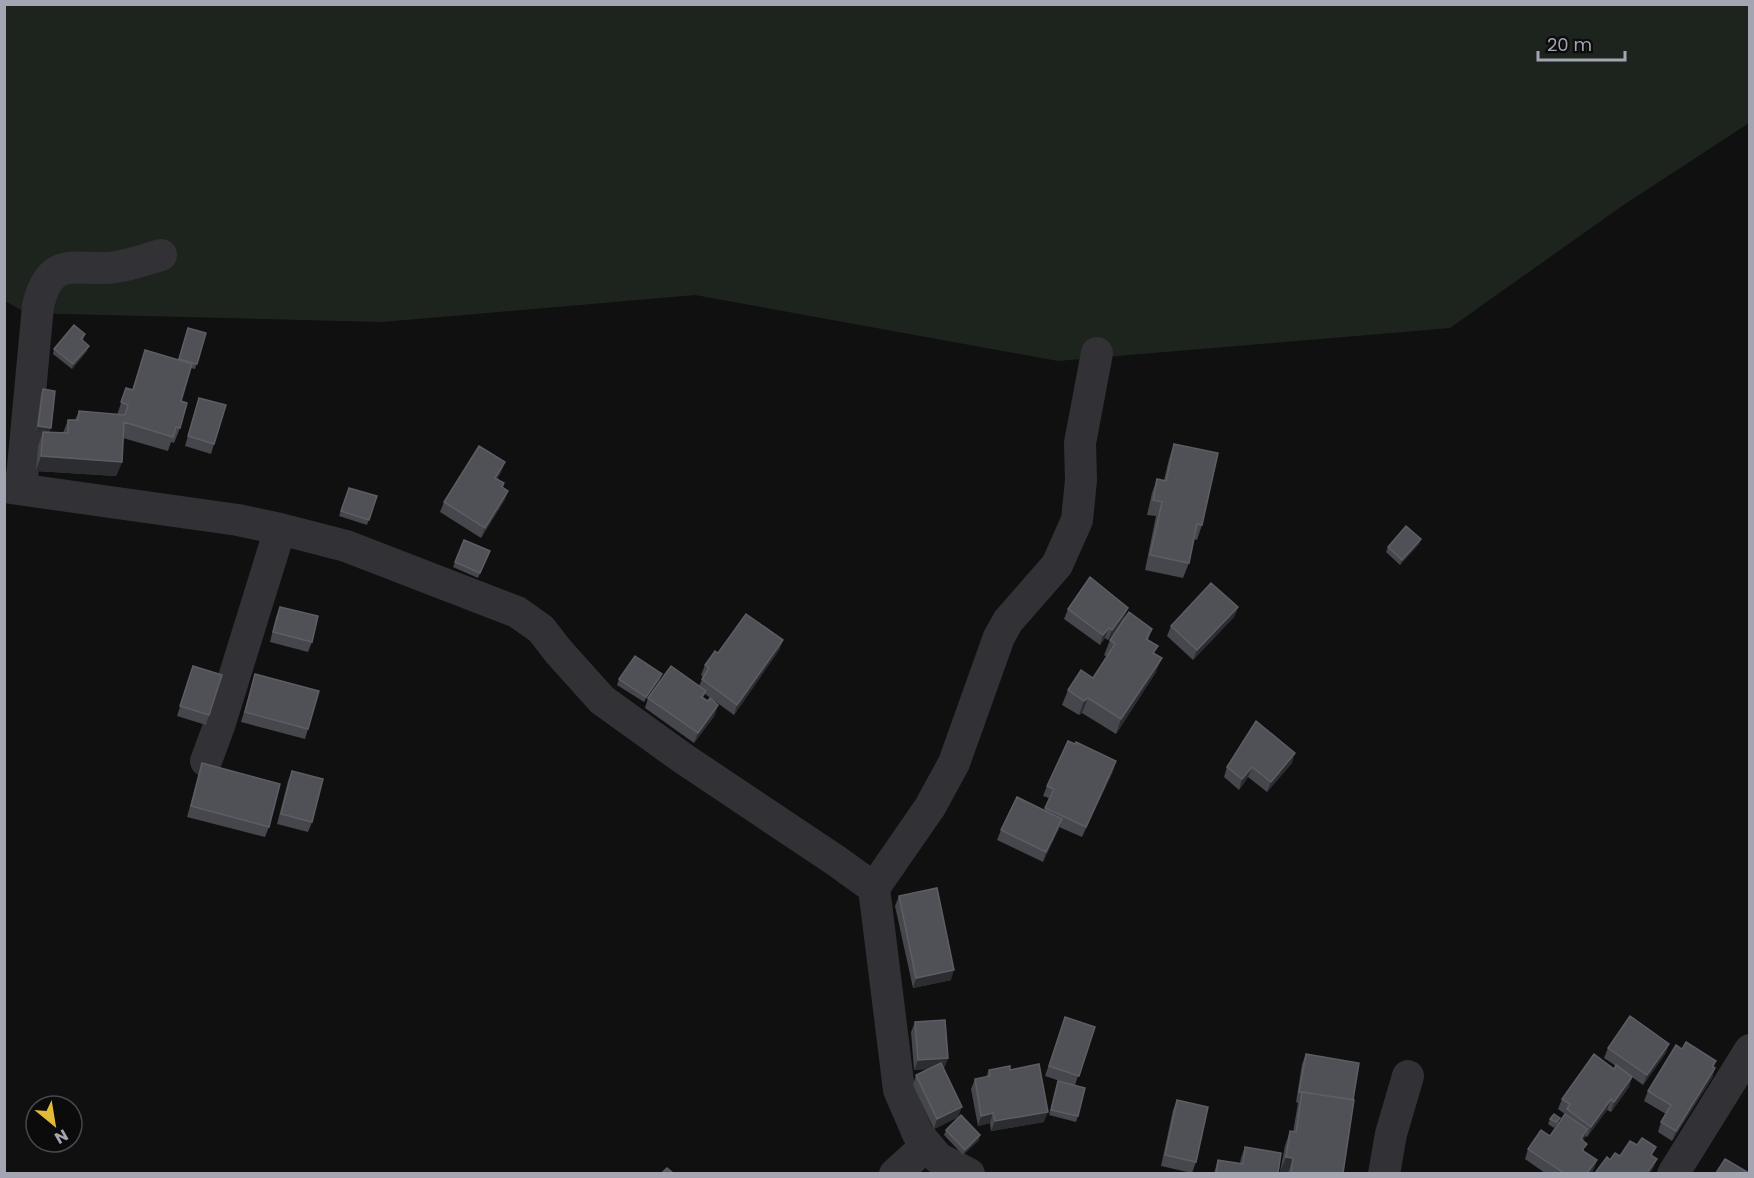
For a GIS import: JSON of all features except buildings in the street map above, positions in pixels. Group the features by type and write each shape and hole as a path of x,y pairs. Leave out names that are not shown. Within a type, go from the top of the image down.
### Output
{"street":[{"path":"161,255 114,268 65,267 53,275 46,284 41,292 13,488 238,520 280,529 346,546 517,612 541,629 602,700 684,759 874,888"},
{"path":"969,1173 938,1158 927,1145 918,1134 899,1090 874,888 930,807 954,763 999,637 1008,621 1057,565 1077,520 1081,480 1080,443 1097,353"},
{"path":"206,761 280,529"},
{"path":"1672,1173 1749,1050"},
{"path":"1384,1173 1391,1134 1408,1076"},
{"path":"895,1173 927,1145"}],"shaded area":[{"path":"4,5 1749,5 1749,123 1622,206 1450,328 1058,361 695,295 382,322 26,313 5,301"}]}
